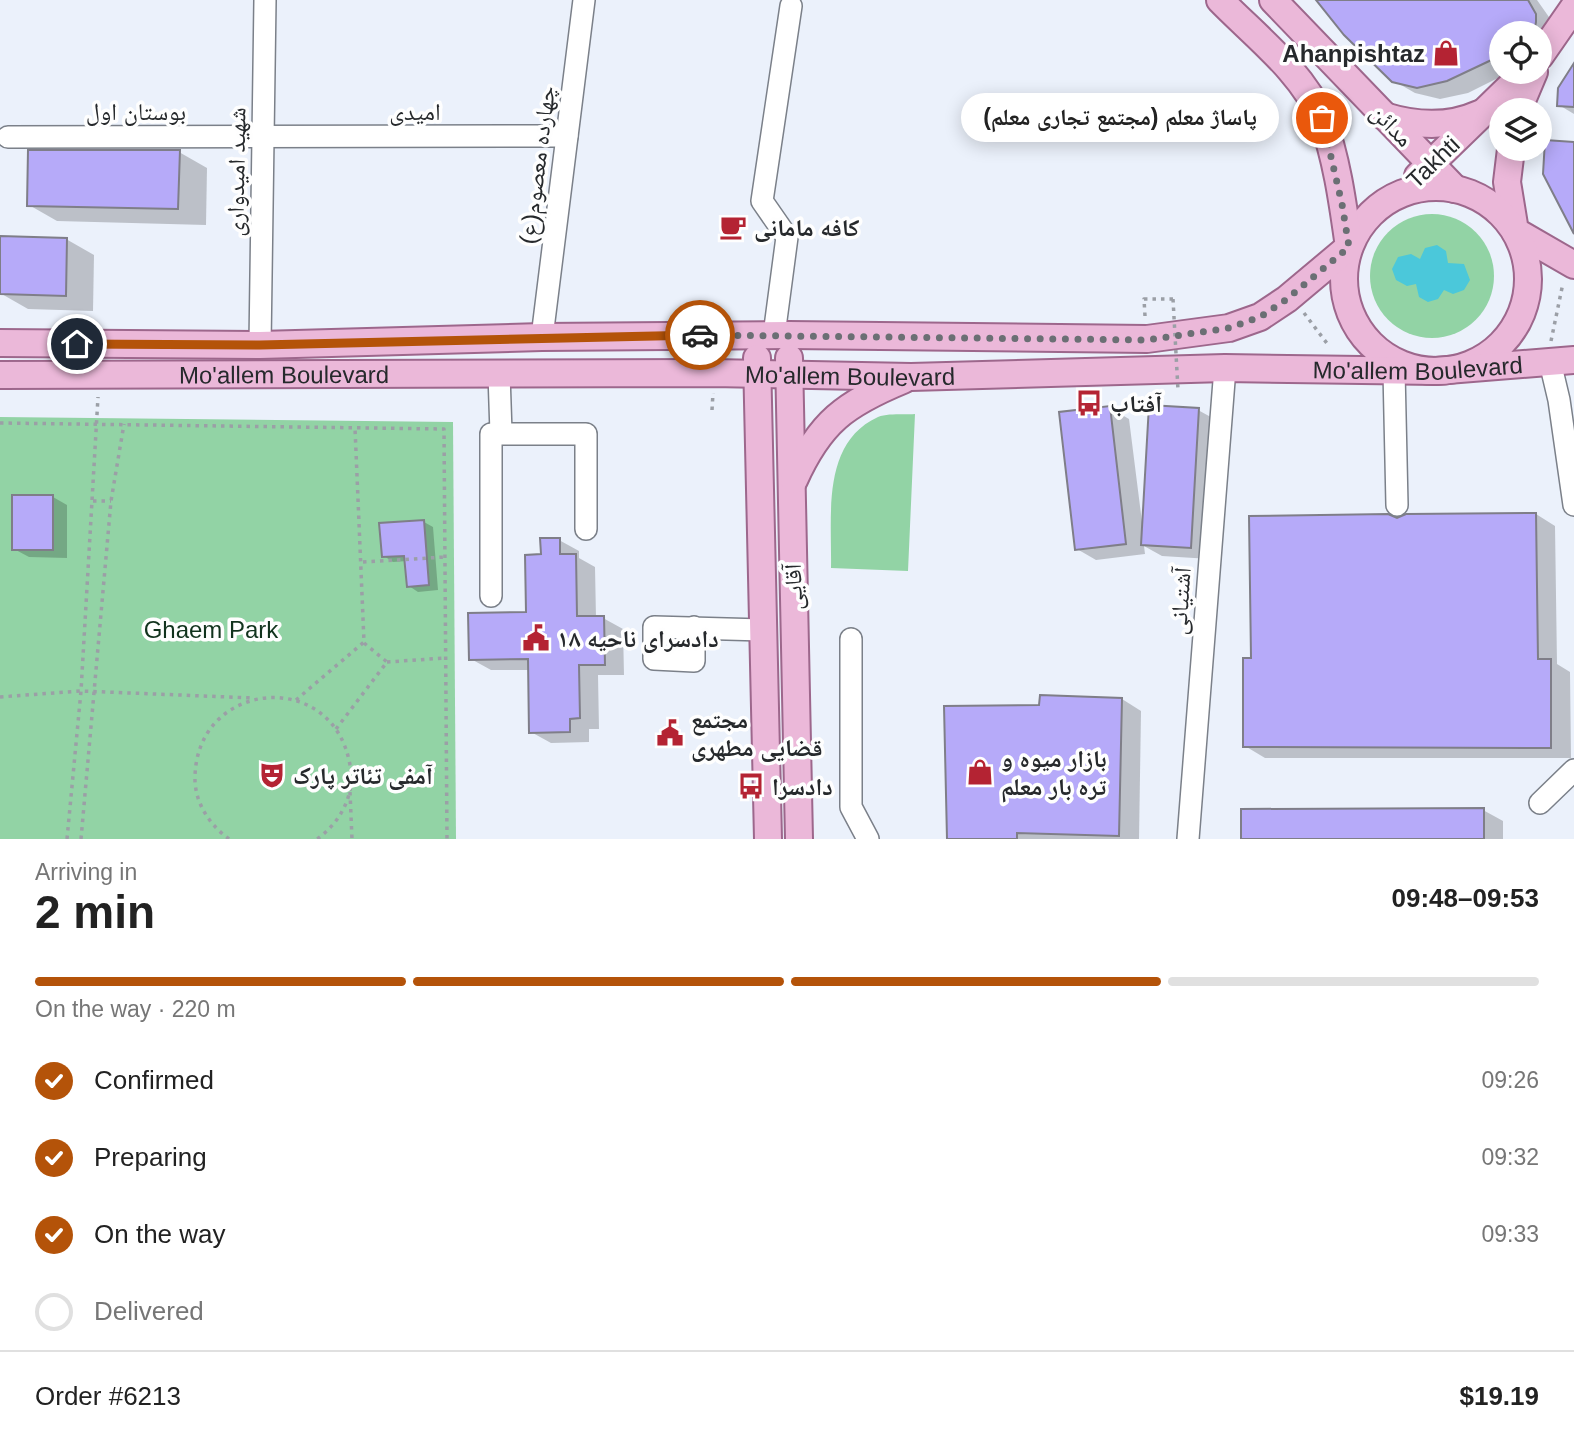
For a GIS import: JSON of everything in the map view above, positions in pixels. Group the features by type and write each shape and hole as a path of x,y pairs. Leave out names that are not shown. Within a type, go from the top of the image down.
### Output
{"main road":[{"path":"1220,0 1296,78 1322,118 1349,247"},
{"name":"مدائن","path":"1273,0 1455,189"},
{"path":"1552,42 1570,20"},
{"name":"Takhti","path":"1401,193 1513,84"},
{"path":"1383,115 1423,124 1466,120 1487,110"},
{"path":"1510,161 1507,183 1515,231 1525,253 1528,278 1526,302 1517,325 1502,344 1482,359 1460,368 1435,371 1406,366 1380,353 1360,331 1347,305 1343,276 1349,247 1361,224 1379,206 1401,193 1428,187 1455,189 1479,197 1499,212 1515,231 1571,270"},
{"name":"Mo'allem Boulevard","path":"0,343 260,345 542,337 773,335 1147,340 1229,328 1260,317 1287,299 1349,247"},
{"name":"آقایی","path":"773,335 789,374 799,839"},
{"name":"آقایی","path":"768,839 758,374 773,335"},
{"name":"Mo'allem Boulevard","path":"0,374 713,373 911,377 1225,368 1435,371 1562,361"},
{"path":"713,373 737,390 750,406 758,423"},
{"path":"790,488 807,450 830,420 848,406 911,377"}],"street":[{"name":"شهيد امیدواری","path":"260,345 265,0"},
{"name":"چهارده معصوم(ع)","path":"542,337 584,0"},
{"path":"773,335 787,237 762,201 791,6"},
{"name":"امیدی","path":"263,138 567,136"},
{"name":"بوستان اول","path":"8,137 263,138"},
{"path":"1562,361 1559,400 1574,505"},
{"name":"آشتیانی","path":"1188,839 1225,368"},
{"path":"1394,371 1397,505"},
{"path":"499,374 501,433"},
{"path":"491,596 491,434 586,434 586,529"},
{"path":"694,627 763,630"},
{"path":"851,639 851,807 868,839"},
{"path":"1540,803 1574,770"}],"path":[{"path":"1562,361 1551,336 1564,282 1571,270"},
{"path":"1144,299 1173,299 1178,390"},
{"path":"1287,299 1311,323 1334,354 1341,370"},
{"path":"66,839 81,691 99,374"},
{"path":"0,423 444,429 447,839"},
{"path":"80,839 111,501 124,424"},
{"path":"355,428 364,642 387,662 446,658"},
{"path":"93,500 111,501"},
{"path":"362,562 445,557"},
{"path":"296,700 364,642"},
{"path":"336,729 387,662"},
{"path":"0,697 81,691 277,697 296,700 325,716 346,747 351,768 352,839"},
{"path":"229,839 218,831 203,811 195,789 195,764 202,741 215,721 234,706 257,698"},
{"path":"317,839 328,831 342,812 350,789"}],"green space":[{"path":"1432,214 1456,219 1476,232 1489,252 1494,276 1489,300 1476,320 1456,333 1432,338 1408,333 1388,320 1375,300 1370,276 1375,252 1388,232 1408,219"},
{"path":"915,414 908,571 831,568 831,504 838,462 847,444 860,429 878,417"},
{"name":"Ghaem Park","path":"0,417 453,422 456,839 0,839"}],"water":[{"path":"1437,245 1446,251 1448,263 1464,264 1470,280 1464,290 1453,294 1444,290 1438,299 1428,302 1419,297 1416,284 1407,286 1396,280 1392,269 1398,257 1411,254 1420,259 1425,248"}],"building":[{"path":"1316,0 1528,0 1536,14 1536,21 1489,21 1489,61 1447,81 1417,88 1392,82 1344,35"},
{"path":"1574,63 1574,107 1557,106 1558,88"},
{"path":"1552,140 1574,142 1574,234 1543,174 1544,161 1552,161"},
{"path":"28,150 180,150 178,209 27,206"},
{"path":"0,236 67,238 66,296 0,294"},
{"path":"1149,405 1199,408 1191,548 1141,545"},
{"path":"1110,406 1126,544 1075,550 1059,412"},
{"path":"12,495 53,495 53,550 12,550"},
{"path":"1536,513 1538,659 1551,659 1551,748 1243,747 1243,658 1251,658 1249,516 1388,514 1397,518 1406,514"},
{"path":"424,520 429,585 407,587 404,556 382,557 379,523"},
{"name":"دادسرای ناحیه ۱۸","path":"540,538 560,538 560,554 576,554 577,616 604,616 605,665 579,665 580,718 570,719 570,732 529,733 528,659 469,660 468,613 526,612 525,555 541,554"},
{"path":"1040,695 1122,698 1119,836 1017,833 1017,839 947,839 944,706 1039,705"},
{"path":"1484,808 1484,839 1241,839 1241,809"}],"way so far":[{"path":"700,335 1147,340 1229,328 1260,317 1287,299 1349,247 1334,165 1322,118"}],"place":[{"name":"Ahanpishtaz","path":"1446,53"},
{"name":"پاساژ معلم (مجتمع تجاری معلم)","path":"1322,118"},
{"name":"کافه مامانی","path":"733,227"},
{"name":"آفتاب","path":"1089,403"},
{"name":"دادسرای ناحیه ۱۸","path":"536,638"},
{"name":"مجتمع قضایی مطهری","path":"670,733"},
{"name":"بازار میوه و تره بار معلم","path":"980,772"},
{"name":"آمفی تئاتر پارک","path":"272,775"},
{"name":"دادسرا","path":"751,786"}],"route":[{"path":"77,344 260,345 700,335"}]}
